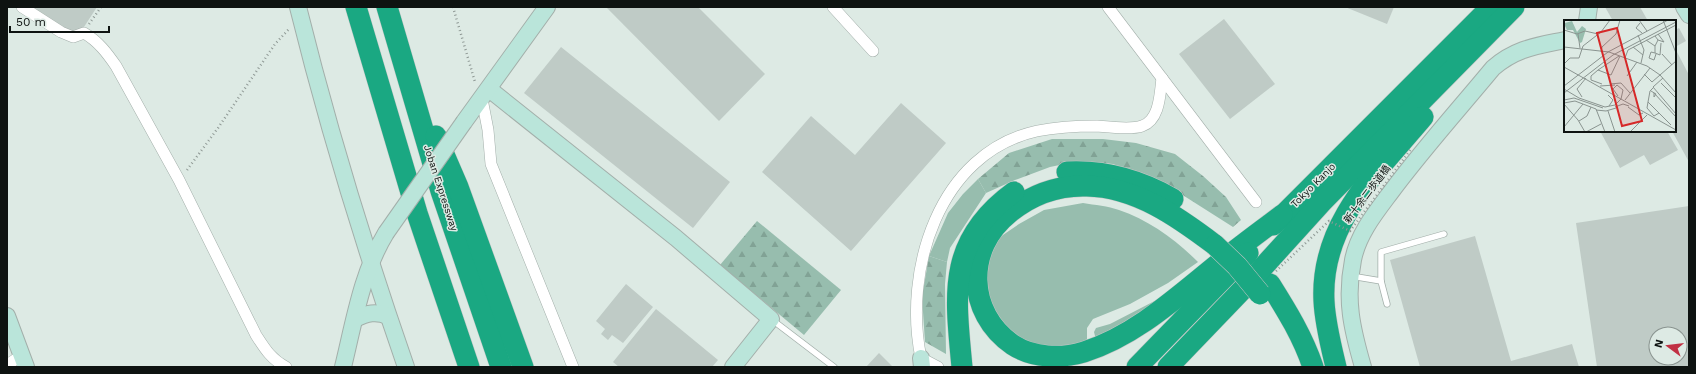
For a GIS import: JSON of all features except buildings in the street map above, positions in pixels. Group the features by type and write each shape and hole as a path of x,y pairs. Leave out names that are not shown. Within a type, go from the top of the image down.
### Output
{"highway":[{"path":"356,7 417,213 469,367"},
{"name":"Joban Expressway","path":"387,7 396,44 441,191 501,367"},
{"name":"Tokyo Kanjo","path":"1138,367 1230,272 1282,215 1491,7"},
{"name":"Tokyo Kanjo","path":"1168,367 1244,288 1322,202 1514,7"},
{"path":"1336,367 1325,307 1325,281 1328,260 1340,222 1362,190 1428,111 1481,40"},
{"path":"396,44 458,187 523,367"},
{"path":"962,367 957,288 962,259 969,242 990,211 1017,190 1031,182 1049,175 1081,171 1098,172 1146,185 1185,205 1220,240 1237,266 1269,283 1288,312 1301,338 1312,367"},
{"path":"1220,240 1149,202 1128,194 1088,186 1071,186 1038,194 1008,214 997,225 987,241 979,259 977,292 981,307 991,326 1002,338 1016,347 1030,353 1047,356 1065,356 1094,349 1122,336 1179,296 1219,263 1282,215"},
{"path":"1269,283 1284,335 1298,367"}],"street":[{"path":"22,7 61,32 73,37 84,33 94,39 104,49 116,66 180,180 256,335 272,359 286,367"},
{"path":"343,367 355,319 377,248 483,92 547,7"},
{"path":"833,7 873,51"},
{"path":"1108,7 1256,202"},
{"path":"1587,20 1589,7"},
{"path":"1684,7 1689,15"},
{"path":"300,13 371,264 406,367"},
{"path":"1363,367 1353,333 1349,298 1353,259 1356,247 1365,229 1412,164 1503,59 1519,51 1545,43 1564,40"},
{"path":"938,367 921,363 916,336 916,310 923,252 931,227 944,201 958,182 973,165 990,151 1034,132 1060,127 1143,126 1155,115 1162,78"},
{"path":"483,92 703,260 771,319 733,367"},
{"path":"483,92 491,164 573,367"},
{"path":"355,319 368,313 380,313 388,316"},
{"path":"7,316 24,362 10,363 8,367"}],"lane":[{"path":"1387,304 1381,282 1381,252 1444,234"},
{"path":"1351,276 1381,282"},
{"path":"771,319 834,367"}],"path":[{"path":"84,33 101,7"},
{"path":"453,7 483,92"},
{"path":"180,180 218,128 275,44 300,13"},
{"name":"新十余二歩道橋","path":"1269,283 1329,221 1350,231 1411,149"}],"green space":[{"path":"1052,139 1103,139 1136,143 1175,154 1203,176 1226,197 1241,220 1233,227 1181,194 1113,164 1079,161 1050,167 986,193 978,179 1009,153"},
{"path":"978,179 986,193 950,248 947,262 929,256 948,213 963,194"},
{"path":"1083,203 1115,209 1141,219 1181,246 1198,262 1168,283 1130,304 1093,319 1087,328 1087,343 1061,349 1015,340 984,294 985,264 1000,237 1019,224 1044,210"},
{"path":"757,221 841,290 804,335 720,265"},
{"path":"929,256 947,262 945,284 946,354 925,342 922,297"},
{"path":"1172,292 1096,340 1094,332 1096,328 1110,324"}]}
